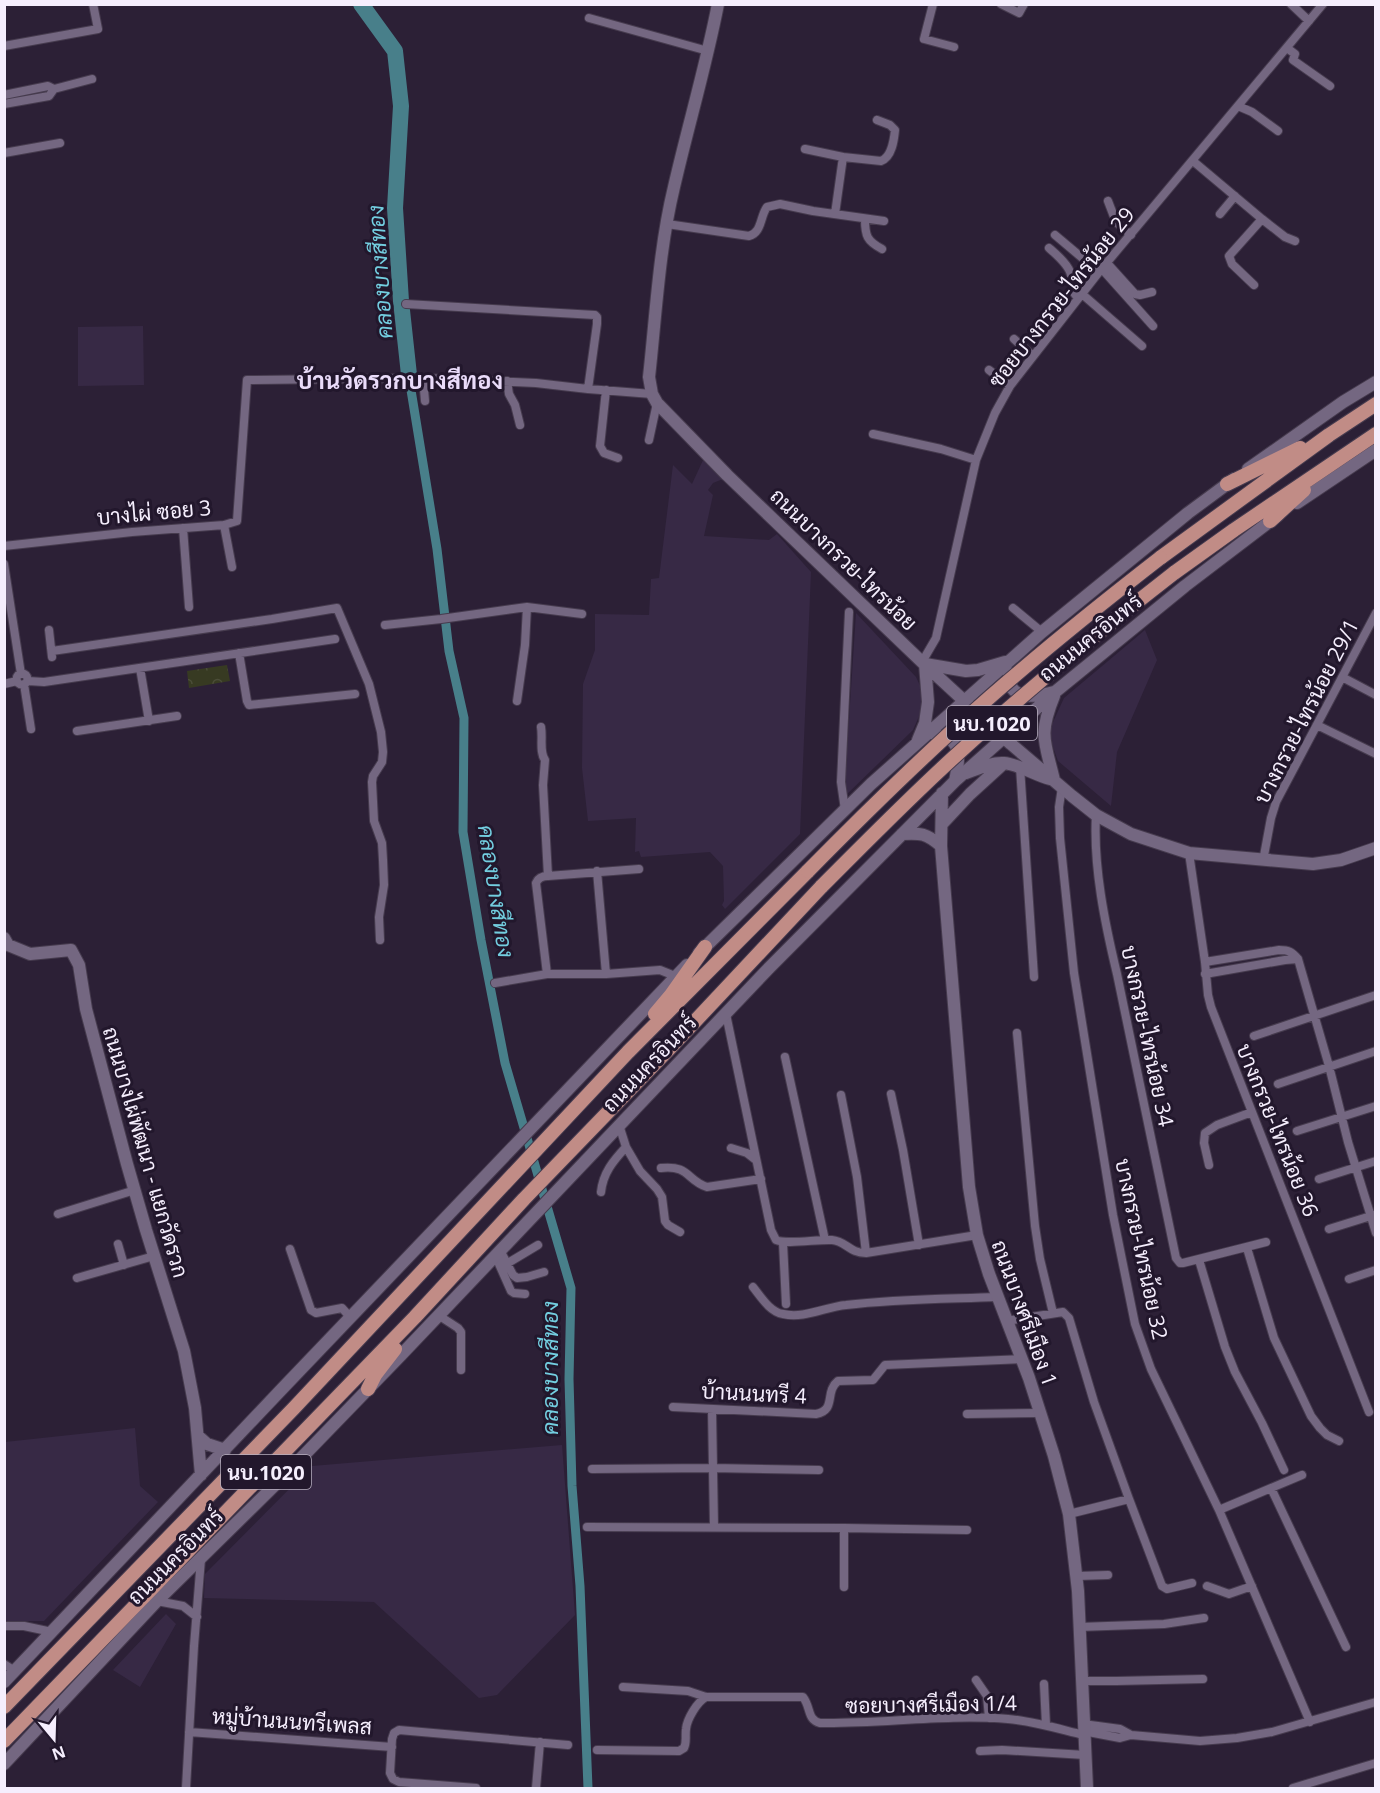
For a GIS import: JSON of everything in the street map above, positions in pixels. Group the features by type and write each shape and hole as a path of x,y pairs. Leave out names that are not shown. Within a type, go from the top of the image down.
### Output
{"main road":[{"path":"655,398 649,377 667,224 718,4"},
{"name":"ถนนนครอินทร์","path":"4,1682 10,1667 52,1632 675,976 871,784 1042,632 1169,528 1343,402 1376,382"},
{"name":"ถนนบางกรวย-ไทรน้อย","path":"655,398 727,475 924,663 1004,737 1096,815 1131,834 1189,852 1263,861 1298,864 1324,863 1359,855 1376,848"},
{"name":"ถนนนครอินทร์","path":"4,1707 294,1408 628,1052 901,779 989,698 1077,623 1160,558 1329,435 1376,404"},
{"name":"ถนนนครอินทร์","path":"4,1741 415,1317 822,886 936,774 1012,705 1174,573 1376,434"},
{"path":"1227,484 1329,435"},
{"name":"ถนนนครอินทร์","path":"4,1764 157,1601 279,1481 619,1125 942,793 1055,692 1185,586 1270,521 1376,450"},
{"path":"1270,521 1341,457"},
{"path":"916,744 924,723 928,702 924,663 966,671 1010,661 1009,678 1016,692 1031,697 1055,692"},
{"path":"1055,692 1043,729 1044,740 1058,784"},
{"path":"916,744 936,736 946,736 957,749 958,778 987,766 1004,763 1020,767 1058,784"},
{"path":"942,824 1004,763"},
{"name":"ถนนบางศรีเมือง 1","path":"942,793 941,846 969,1187 977,1235 997,1297 1022,1359 1040,1413 1069,1514 1077,1576 1087,1788"},
{"path":"902,834 928,835 941,846"},
{"name":"ถนนบางไผ่พัฒนา - แยกวัดรวก","path":"4,938 8,945 30,954 71,950 80,965 86,1008 135,1190 184,1351 194,1399 201,1475"},
{"path":"628,1052 636,1036 671,995 705,947"},
{"path":"368,1389 415,1317"},
{"path":"198,1436 207,1444 225,1450"}],"street":[{"path":"4,46 98,29 93,4"},
{"path":"933,4 924,39 954,46"},
{"path":"1001,4 1018,13 1023,4"},
{"path":"1291,4 1309,21"},
{"name":"ซอยบางกรวย-ไทรน้อย 29","path":"924,663 936,638 976,460 995,413 1010,386 1080,296 1323,4"},
{"path":"589,18 708,51"},
{"path":"1287,48 1295,54 1293,60 1330,86"},
{"path":"4,95 48,87 54,89 93,80"},
{"path":"4,104 49,96 54,89"},
{"path":"1238,106 1252,112 1278,131"},
{"path":"804,149 843,157 881,161 889,155 895,130 890,125 877,120"},
{"path":"4,153 60,143"},
{"path":"835,214 843,157"},
{"path":"1193,161 1262,219 1285,237 1295,241"},
{"path":"1220,214 1236,196"},
{"path":"1108,201 1116,222 1131,235"},
{"path":"667,224 749,236 758,232 763,213 773,204 884,221"},
{"path":"865,219 870,242 882,249"},
{"path":"1254,285 1232,264 1229,256 1262,219"},
{"path":"1055,235 1103,268 1135,294 1152,292"},
{"path":"1049,248 1068,268 1071,274 1071,289 1142,346"},
{"path":"1103,268 1153,326"},
{"path":"406,304 596,315 597,324 588,389"},
{"path":"1014,339 1033,356"},
{"path":"989,370 1010,386"},
{"path":"425,401 421,378 507,381 606,390 655,398 649,440"},
{"name":"บางไผ่ ซอย 3","path":"4,546 224,525 237,520 247,380 421,378"},
{"path":"507,381 520,425"},
{"path":"606,390 600,446 604,453 618,458"},
{"path":"873,434 941,449 976,460"},
{"path":"224,525 232,567"},
{"path":"183,528 189,607"},
{"path":"4,564 31,729"},
{"path":"385,625 527,607 582,614"},
{"path":"517,701 525,645 527,607"},
{"path":"49,630 52,654 337,608 369,684 381,732 382,762 373,776 372,783 374,821 382,843 383,860 384,885 379,917 380,940"},
{"path":"1013,608 1042,632"},
{"path":"845,810 841,782 849,612"},
{"name":"บางกรวย-ไทรน้อย 29/1","path":"1263,861 1276,802 1376,613"},
{"path":"1366,630 1376,635"},
{"path":"4,684 23,680 44,682 335,639"},
{"path":"239,653 249,705 355,694"},
{"path":"140,668 148,721"},
{"path":"1342,678 1376,695"},
{"path":"77,731 177,716"},
{"path":"1317,725 1376,754"},
{"path":"541,727 542,756 545,760 543,785 548,876"},
{"path":"1020,767 1034,976"},
{"name":"บางกรวย-ไทรน้อย 32","path":"1058,784 1060,838 1074,973 1128,1295 1145,1354 1219,1510 1310,1722"},
{"name":"บางกรวย-ไทรน้อย 34","path":"1096,815 1095,837 1108,938 1120,985 1176,1258 1180,1263 1199,1260"},
{"name":"บางกรวย-ไทรน้อย 36","path":"1189,852 1208,995 1214,1016 1369,1412"},
{"path":"548,974 536,883 539,878 639,869"},
{"path":"597,871 606,974"},
{"path":"1205,962 1280,950 1287,950 1298,959 1355,1167 1373,1215 1376,1233"},
{"path":"1205,974 1292,958 1298,959"},
{"path":"495,983 548,974 606,974 660,970 675,976"},
{"path":"1254,1036 1376,995"},
{"path":"726,1014 773,1236 781,1242 836,1240 853,1251 866,1253 977,1235"},
{"path":"1017,1033 1035,1226 1053,1313"},
{"path":"1278,1084 1376,1051"},
{"path":"784,1057 825,1240"},
{"path":"891,1094 919,1245"},
{"path":"841,1095 857,1177 866,1253"},
{"path":"1298,1131 1376,1106"},
{"path":"1209,1165 1204,1143 1205,1133 1217,1125 1252,1112"},
{"path":"619,1125 626,1147 640,1171 662,1197 665,1221 680,1232"},
{"path":"601,1192 602,1181 607,1171 626,1147"},
{"path":"731,1148 747,1153 756,1160"},
{"path":"1319,1179 1376,1161"},
{"path":"661,1168 680,1169 700,1185 707,1187 760,1179"},
{"path":"58,1214 135,1190"},
{"path":"1329,1229 1373,1215"},
{"path":"781,1242 786,1304"},
{"path":"1266,1242 1199,1260 1222,1338 1235,1372 1284,1470"},
{"path":"118,1244 124,1264"},
{"path":"508,1263 538,1245"},
{"path":"1247,1248 1274,1338 1311,1416 1327,1435 1339,1441"},
{"path":"290,1249 306,1302 311,1310 316,1313 342,1308 351,1318"},
{"path":"497,1252 508,1263 513,1275 517,1278 544,1272"},
{"path":"497,1252 511,1291 525,1294"},
{"path":"77,1278 154,1256"},
{"path":"1348,1279 1376,1270"},
{"path":"753,1287 773,1310 788,1315 806,1314 846,1305 997,1297"},
{"path":"1006,1321 1053,1313 1066,1314 1071,1322 1095,1402 1129,1499 1162,1586 1167,1589 1192,1583"},
{"path":"438,1315 461,1332 461,1370"},
{"name":"บ้านนนทรี 4","path":"673,1407 816,1414 822,1413 828,1407 835,1383 873,1380 885,1365 1022,1359"},
{"path":"712,1410 714,1527"},
{"path":"967,1414 1040,1413"},
{"path":"592,1469 819,1470"},
{"path":"1219,1510 1302,1474"},
{"path":"1271,1488 1346,1647"},
{"path":"1069,1514 1129,1499"},
{"path":"587,1527 967,1530"},
{"path":"844,1528 844,1587"},
{"path":"186,1788 201,1559"},
{"path":"1077,1576 1108,1575"},
{"path":"1207,1586 1229,1594 1252,1586"},
{"path":"157,1601 183,1606 197,1617"},
{"path":"1079,1627 1164,1624 1204,1618"},
{"path":"4,1626 24,1626 52,1632"},
{"path":"1081,1680 1116,1682 1203,1678"},
{"path":"976,1680 987,1696 989,1718"},
{"path":"1044,1684 1046,1725"},
{"path":"623,1687 688,1691 706,1697"},
{"path":"597,1750 679,1751 684,1748 687,1741 688,1721 698,1704 706,1697"},
{"name":"ซอยบางศรีเมือง 1/4","path":"706,1697 803,1697 807,1702 810,1718 820,1723 989,1718 1083,1730 1120,1729 1131,1735 1200,1741 1272,1732 1376,1702"},
{"path":"476,1788 399,1782 393,1779 390,1773 394,1733 399,1730 568,1745"},
{"name":"หมู่บ้านนนทรีเพลส","path":"189,1732 392,1747"},
{"path":"536,1788 540,1742"},
{"path":"980,1751 1002,1750 1085,1755"},
{"path":"1293,1788 1306,1787 1376,1763"}],"shaded area":[{"path":"143,326 144,385 78,386 78,327"},
{"path":"704,458 723,479 713,483 708,490 713,495 704,536 769,540 777,534 811,572 800,834 725,909 722,905 724,901 723,866 710,852 641,857 639,851 635,852 636,818 588,821 582,768 583,684 595,650 595,614 649,615 651,579 659,578 673,465 692,484"},
{"path":"856,613 916,677 922,690 924,705 913,730 844,797"},
{"path":"1145,630 1157,660 1117,752 1111,806 1058,761 1048,733 1064,698"},
{"path":"135,1428 140,1486 158,1502 44,1621 5,1621 5,1442"},
{"path":"562,1445 575,1615 497,1695 479,1698 374,1602 204,1598 205,1574 312,1466"},
{"path":"166,1614 176,1624 140,1687 113,1670"}],"green space":[{"path":"227,665 230,681 189,688 187,671"}],"waterway":[{"name":"คลองบางสีทอง","path":"361,4 395,51 401,106 395,208 401,301 410,384"},
{"name":"คลองบางสีทอง","path":"410,384 437,549 449,651 464,718 463,832 481,940 505,1063 571,1288 569,1379 572,1486 580,1586 588,1788"}],"district":[{"name":"บ้านวัดรวกบางสีทอง","path":"400,379"}]}
